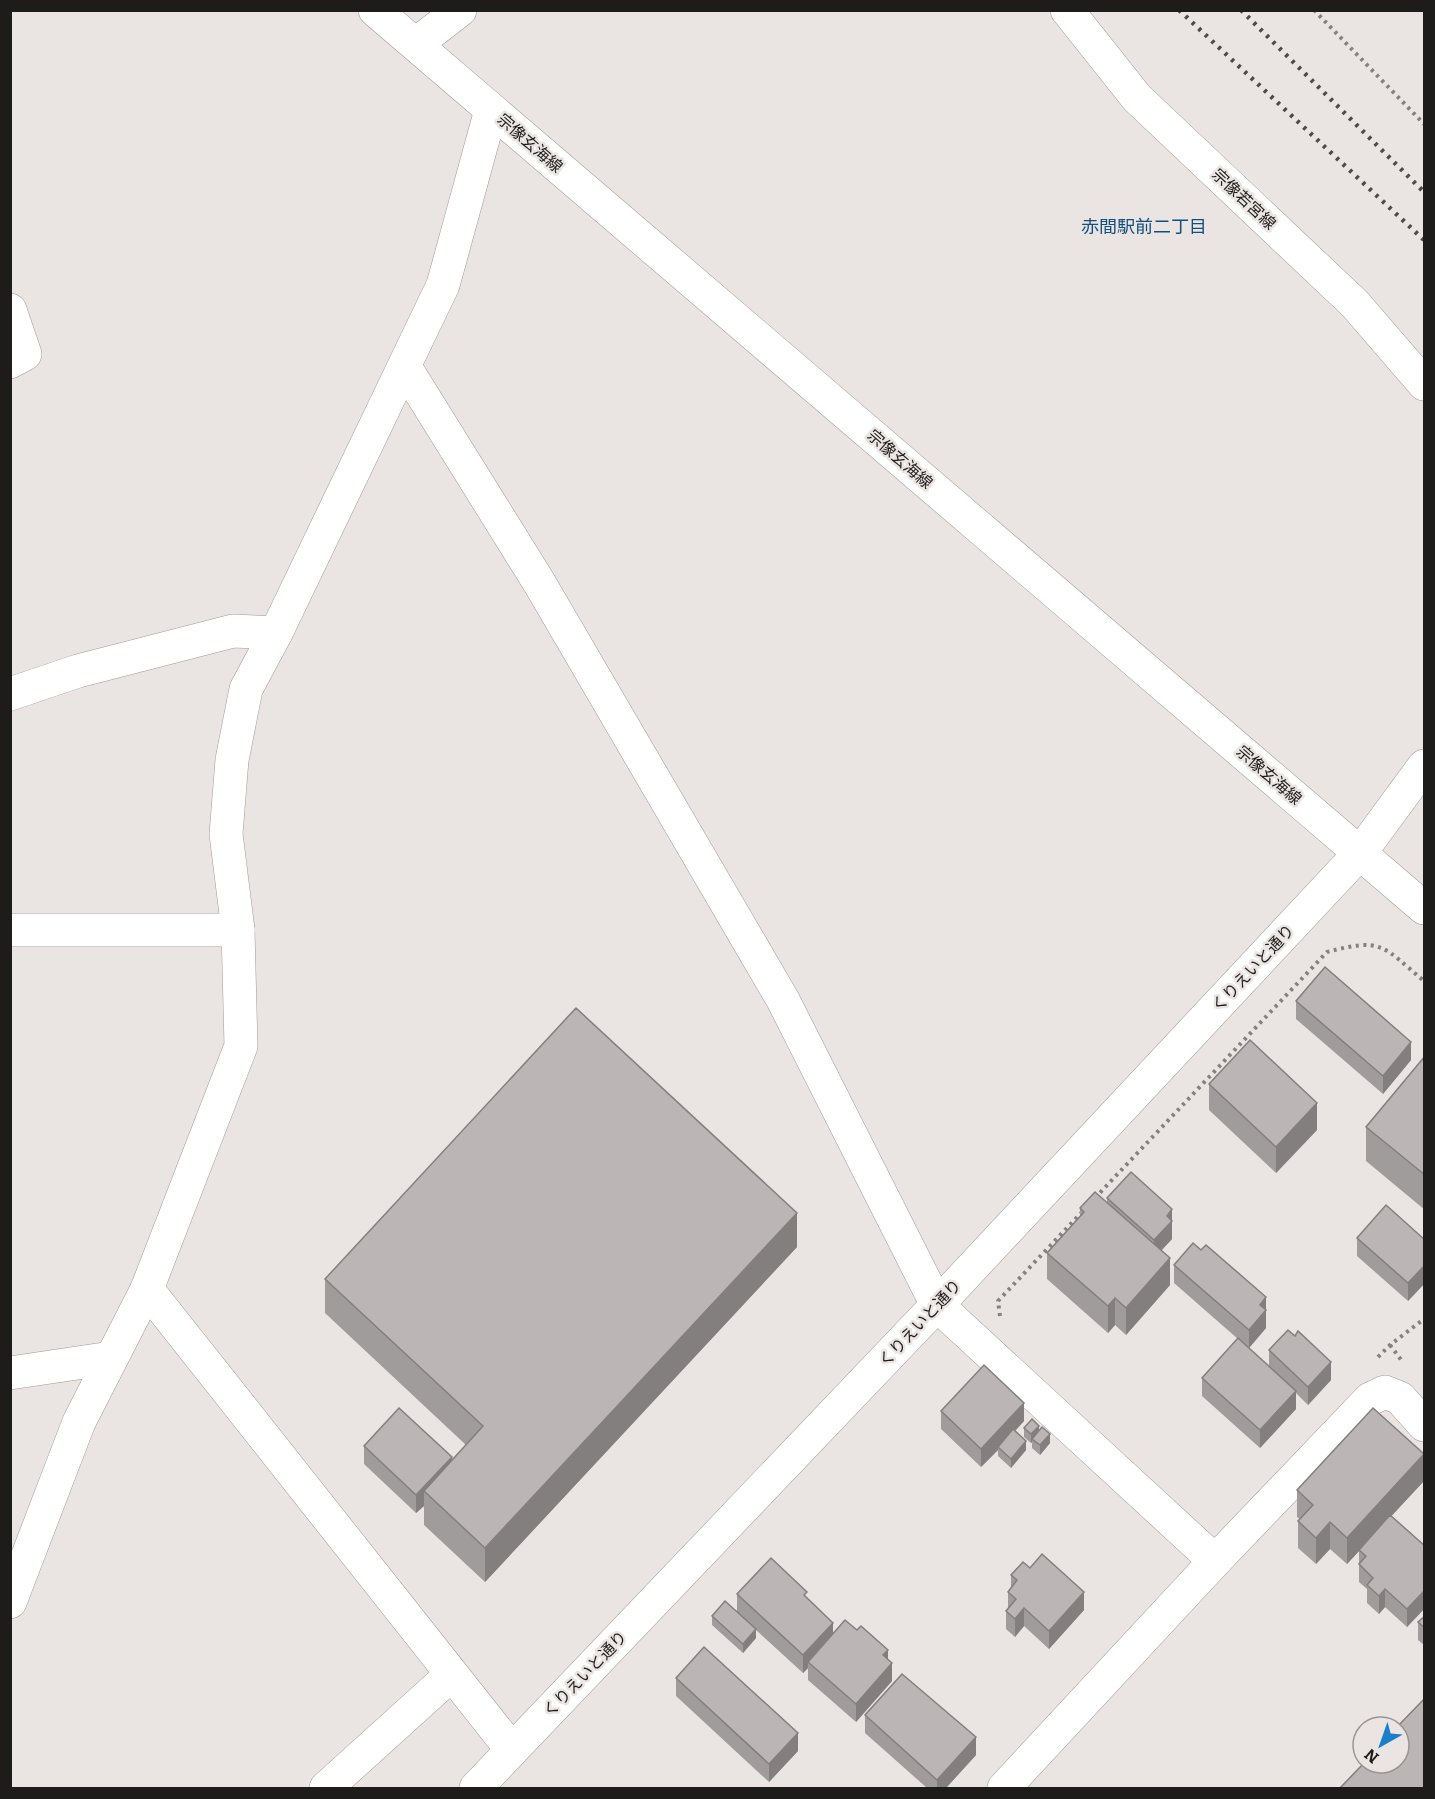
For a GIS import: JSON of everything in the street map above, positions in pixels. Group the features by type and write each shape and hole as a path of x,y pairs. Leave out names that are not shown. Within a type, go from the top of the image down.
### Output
{"street":[{"name":"宗像玄海線","path":"375,10 1425,908"},
{"path":"416,44 459,10"},
{"name":"宗像若宮線","path":"1067,10 1137,98 1355,304 1425,384"},
{"path":"10,1602 79,1422 147,1289 241,1046 238,930 226,834 232,760 246,689 276,633 443,285 491,110"},
{"path":"10,310 25,354 10,362"},
{"path":"405,367 540,584 783,1000 937,1305 1215,1561"},
{"path":"10,694 78,670 232,631 276,633"},
{"path":"1360,854 1425,766"},
{"name":"くりえいと通り","path":"476,1788 937,1305 1360,854"},
{"path":"10,930 238,930"},
{"path":"147,1289 512,1750"},
{"path":"10,1373 111,1358"},
{"path":"1004,1788 1215,1561 1371,1399 1385,1392 1400,1398 1425,1425"},
{"path":"326,1788 451,1675"}],"path":[{"path":"1314,10 1425,124"},
{"path":"1000,1321 998,1301 1327,952 1356,944 1373,944 1388,951 1425,981"},
{"path":"1374,1362 1390,1345 1425,1319"}],"building":[{"path":"1325,967 1411,1042 1383,1076 1296,1001"},
{"path":"576,1008 797,1213 485,1548 424,1491 483,1426 325,1279"},
{"path":"1250,1040 1317,1103 1276,1147 1209,1084"},
{"path":"1425,1056 1425,1175 1366,1127"},
{"path":"1131,1172 1172,1209 1167,1216 1172,1221 1154,1240 1107,1198"},
{"path":"1095,1192 1170,1258 1126,1308 1115,1298 1108,1306 1047,1253 1084,1212 1080,1208"},
{"path":"1386,1205 1425,1240 1425,1265 1408,1283 1357,1238"},
{"path":"1193,1243 1201,1250 1206,1245 1266,1297 1260,1305 1266,1310 1249,1330 1174,1265"},
{"path":"1288,1330 1295,1336 1298,1331 1331,1362 1308,1387 1269,1350"},
{"path":"1238,1338 1296,1391 1260,1430 1202,1378"},
{"path":"984,1365 1024,1403 981,1449 941,1411"},
{"path":"399,1408 452,1457 416,1495 364,1446"},
{"path":"1373,1408 1424,1454 1347,1538 1330,1522 1316,1538 1298,1521 1313,1505 1297,1490"},
{"path":"1032,1419 1039,1426 1031,1434 1024,1428"},
{"path":"1042,1427 1050,1434 1040,1445 1032,1439"},
{"path":"1013,1429 1026,1441 1011,1459 998,1447"},
{"path":"1390,1515 1425,1546 1425,1590 1407,1609 1385,1589 1379,1596 1367,1585 1373,1578 1359,1564 1366,1556 1359,1550"},
{"path":"1042,1554 1084,1592 1049,1631 1024,1608 1015,1619 1006,1611 1016,1599 1008,1592 1017,1580 1011,1575 1023,1562 1030,1568"},
{"path":"771,1558 807,1592 804,1595 833,1623 803,1655 737,1594"},
{"path":"725,1601 756,1629 743,1644 712,1616"},
{"path":"1425,1616 1425,1628 1418,1622"},
{"path":"845,1620 857,1630 861,1626 888,1650 883,1655 892,1663 856,1704 808,1662"},
{"path":"704,1647 798,1733 769,1764 676,1678"},
{"path":"902,1674 976,1737 937,1780 865,1715"},
{"path":"1425,1698 1425,1788 1340,1788 1352,1775 1411,1775 1411,1715 1409,1715"}],"railway":[{"path":"1179,10 1424,240"},
{"path":"1241,10 1424,192"}],"district":[{"name":"赤間駅前二丁目","path":"1144,227"}]}
